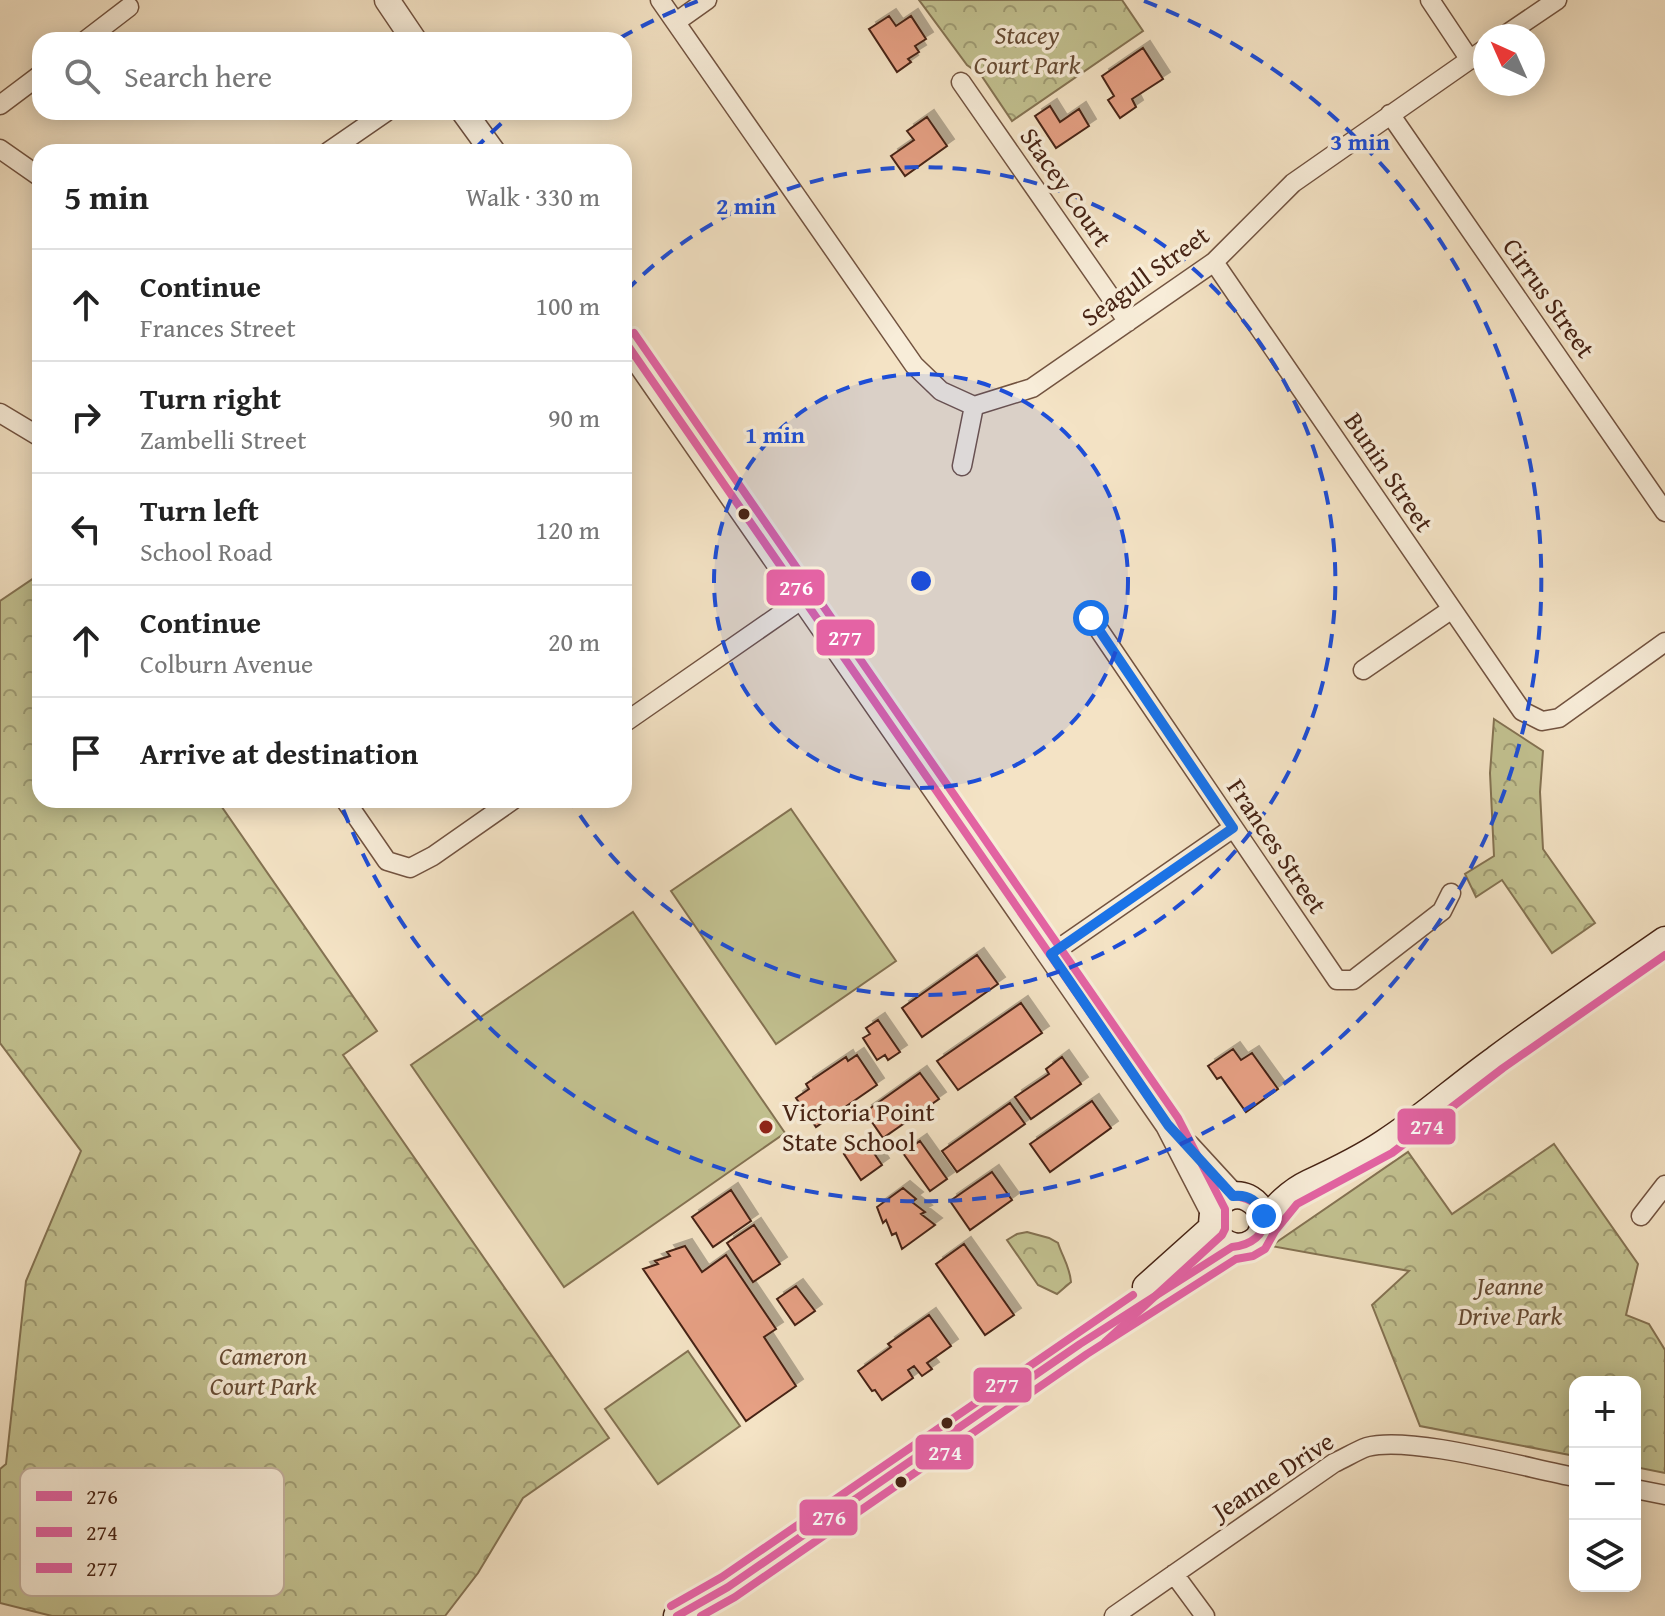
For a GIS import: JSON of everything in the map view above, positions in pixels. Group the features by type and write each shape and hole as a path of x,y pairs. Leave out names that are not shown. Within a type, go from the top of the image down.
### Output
{"main road":[{"path":"677,1616 728,1587 1097,1333 1232,1247 1249,1245 1262,1233 1265,1224 1289,1195 1385,1143 1496,1058 1665,940"},
{"path":"1097,1333 1213,1220 1221,1202 1241,1196 1496,1058"},
{"path":"1241,1196 1261,1208 1265,1224"},
{"path":"1213,1220 1220,1239 1232,1247"},
{"path":"693,1616 728,1587"}],"street":[{"path":"387,0 409,32"},
{"path":"660,0 914,365 941,391 974,406 962,466"},
{"path":"676,22 707,0"},
{"path":"1430,0 1473,49"},
{"path":"1522,24 1557,0"},
{"path":"96,32 129,7"},
{"name":"Seagull Street","path":"974,406 1032,388 1214,262 1293,183 1473,57"},
{"path":"0,105 32,81"},
{"name":"Stacey Court","path":"961,82 1128,322"},
{"name":"Cirrus Street","path":"1390,114 1665,512"},
{"path":"340,144 374,120"},
{"path":"470,120 487,144"},
{"path":"0,149 32,171"},
{"name":"Bunin Street","path":"1214,262 1522,711 1542,721 1559,718 1665,642"},
{"path":"632,351 1168,1125 1213,1220"},
{"path":"0,413 32,432"},
{"path":"632,717 804,598"},
{"path":"1363,670 1452,609"},
{"name":"Frances Street","path":"1091,618 1337,980 1353,980 1442,911 1451,893"},
{"path":"351,808 387,861 410,868 433,856 502,808"},
{"path":"1051,954 1233,828"},
{"path":"1168,1125 1241,1196"},
{"path":"1641,1216 1665,1185"},
{"name":"Jeanne Drive","path":"1114,1616 1334,1463 1369,1447 1403,1445 1435,1449 1569,1476"},
{"path":"1641,1490 1665,1495"},
{"path":"1174,1574 1205,1616"}],"green space":[{"name":"Stacey Court Park","path":"919,0 1122,0 1143,31 1012,121 981,75 967,65"},
{"name":"Cameron Court Park","path":"32,579 32,808 223,808 377,1031 343,1055 609,1438 523,1498 478,1573 445,1616 52,1616 0,1603 0,1469 6,1464 26,1281 81,1151 0,1043 0,601"},
{"path":"1494,719 1543,751 1540,792 1543,849 1595,923 1552,953 1502,880 1476,897 1465,874 1494,856 1490,773"},
{"path":"791,809 896,961 776,1044 671,891"},
{"path":"633,912 785,1133 564,1287 411,1065"},
{"name":"Jeanne Drive Park","path":"1554,1144 1638,1264 1626,1315 1649,1324 1665,1350 1665,1473 1641,1468 1641,1376 1569,1376 1569,1455 1420,1426 1372,1305 1409,1271 1271,1246 1408,1152 1452,1214"},
{"path":"1027,1232 1058,1243 1071,1282 1057,1294 1038,1285 1007,1240"},
{"path":"688,1351 740,1426 658,1484 605,1409"}],"building":[{"path":"889,16 896,26 911,16 926,39 915,46 919,52 908,59 911,62 897,72 869,29"},
{"path":"1143,48 1163,79 1132,99 1136,107 1120,118 1108,100 1114,96 1102,76"},
{"path":"1050,106 1060,122 1079,109 1089,126 1056,148 1035,116"},
{"path":"927,117 947,146 905,176 891,156 914,140 907,131"},
{"path":"977,955 998,984 922,1037 902,1008"},
{"path":"1021,1003 1042,1033 958,1090 937,1061"},
{"path":"878,1020 900,1052 888,1060 885,1055 877,1060 863,1038 870,1034 866,1028"},
{"path":"1233,1049 1241,1060 1252,1053 1278,1089 1246,1112 1221,1077 1217,1079 1208,1066"},
{"path":"857,1055 877,1085 816,1127 796,1098 809,1089 806,1084 846,1057 848,1061"},
{"path":"1062,1057 1081,1084 1031,1119 1015,1097 1049,1074 1046,1069"},
{"path":"920,1073 939,1099 883,1138 865,1112"},
{"path":"1092,1101 1111,1128 1050,1172 1030,1144"},
{"path":"1010,1103 1025,1124 957,1172 942,1151"},
{"path":"865,1140 882,1165 861,1180 844,1154"},
{"path":"920,1141 947,1179 930,1191 903,1153"},
{"path":"992,1172 1012,1200 970,1230 950,1201"},
{"path":"903,1188 916,1199 912,1202 925,1212 921,1214 935,1225 902,1249 896,1233 892,1235 886,1220 883,1223 877,1207"},
{"path":"731,1190 751,1221 713,1247 692,1217"},
{"path":"754,1225 780,1264 753,1282 727,1243"},
{"path":"964,1244 1014,1315 985,1335 936,1264"},
{"path":"685,1246 702,1272 726,1255 776,1329 764,1337 796,1386 746,1421 643,1269 670,1256 667,1252"},
{"path":"796,1286 815,1311 795,1325 777,1299"},
{"path":"929,1315 951,1346 927,1363 932,1369 922,1376 914,1366 908,1370 913,1378 882,1400 858,1371 891,1347 888,1344"}],"transit line":[{"name":"277","path":"634,333 1178,1118 1225,1209 1222,1235 1105,1342"},
{"name":"276","path":"632,352 1168,1125 1233,1196 1257,1205 1263,1213 1264,1222 1256,1238 1232,1247 1080,1344 728,1587 677,1616"},
{"name":"274","path":"701,1616 735,1597 1087,1354 1236,1259 1253,1256 1265,1249 1297,1204 1392,1153 1503,1068 1665,955"},
{"name":"277","path":"671,1606 722,1577 1133,1295"}],"place":[{"name":"Victoria Point State School","path":"766,1127"}],"route":[{"path":"1091,618 1233,828 1051,954 1168,1125 1233,1196 1249,1197 1261,1208 1264,1216"}]}
